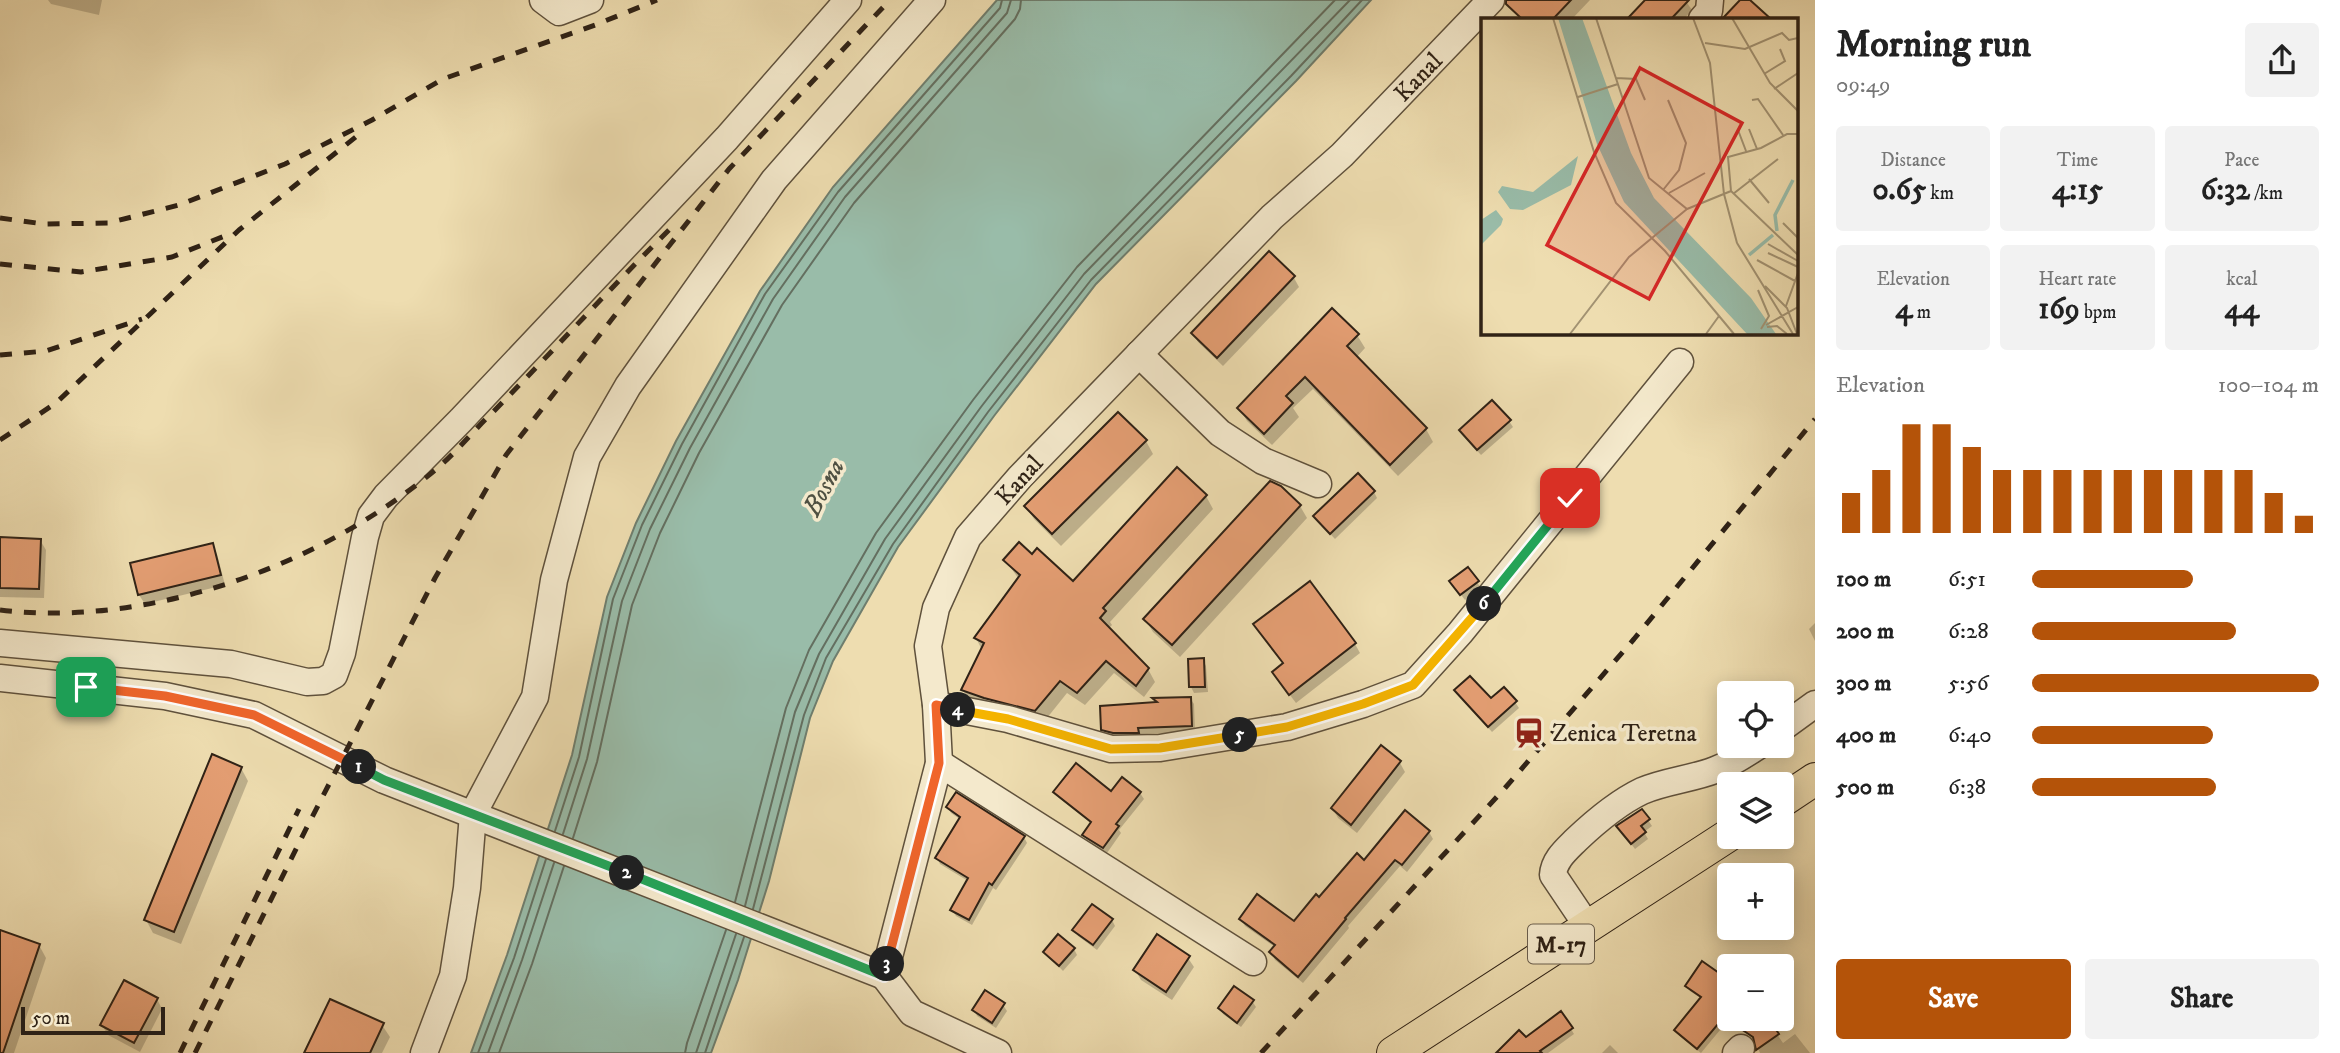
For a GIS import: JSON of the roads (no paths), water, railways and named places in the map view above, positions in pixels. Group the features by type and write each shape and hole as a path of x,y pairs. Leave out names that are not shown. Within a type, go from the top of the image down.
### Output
{"main road":[{"path":"1794,793 1815,779"},
{"name":"M-17","path":"1393,1053 1717,843"}],"street":[{"path":"543,0 559,12 590,0"},
{"path":"0,643 231,664 307,681 323,681 334,675 342,653 365,537 372,516 379,506 727,138 848,0"},
{"path":"424,1053 453,976 467,888 473,814 535,697 554,580 587,457 628,386 774,180 932,0"},
{"name":"Kanal","path":"884,976 939,763 936,705 928,646 936,608 968,537 1020,477 1272,217 1342,155 1491,0"},
{"path":"1703,18 1709,11 1710,0"},
{"path":"1139,354 1220,433 1263,461 1318,484"},
{"path":"936,705 1008,719 1111,749 1160,748 1287,727 1363,704 1413,685 1460,633 1680,362"},
{"path":"0,678 165,696 254,715 384,780 849,960 884,976 912,1013 998,1053"},
{"path":"1794,719 1815,704"},
{"path":"1588,927 1553,875 1554,865 1567,849 1594,822 1619,803 1644,790 1714,770 1741,758"},
{"path":"939,763 1253,962"}],"water":[{"name":"Bosna","path":"997,0 1371,0 1296,81 1096,284 898,547 833,661 810,718 769,881 738,980 711,1053 471,1053 507,955 572,755 607,597 636,523 676,441 760,291 833,187"}],"railway":[{"path":"0,218 44,224 108,223 179,205 285,164 372,120 443,79 657,0"},
{"path":"195,1053 435,578 506,455 729,169 890,0"},
{"path":"0,440 56,403 239,230 362,132"},
{"path":"0,610 58,613 117,609 176,598 234,581 291,559 345,532 395,500 448,459 677,222"},
{"path":"0,264 81,272 172,257 232,233"},
{"path":"0,355 46,351 142,319"},
{"path":"1261,1053 1505,788 1634,639 1815,419"},
{"path":"180,1053 299,809"}],"place":[{"name":"Zenica Teretna","path":"1529,733"}]}
